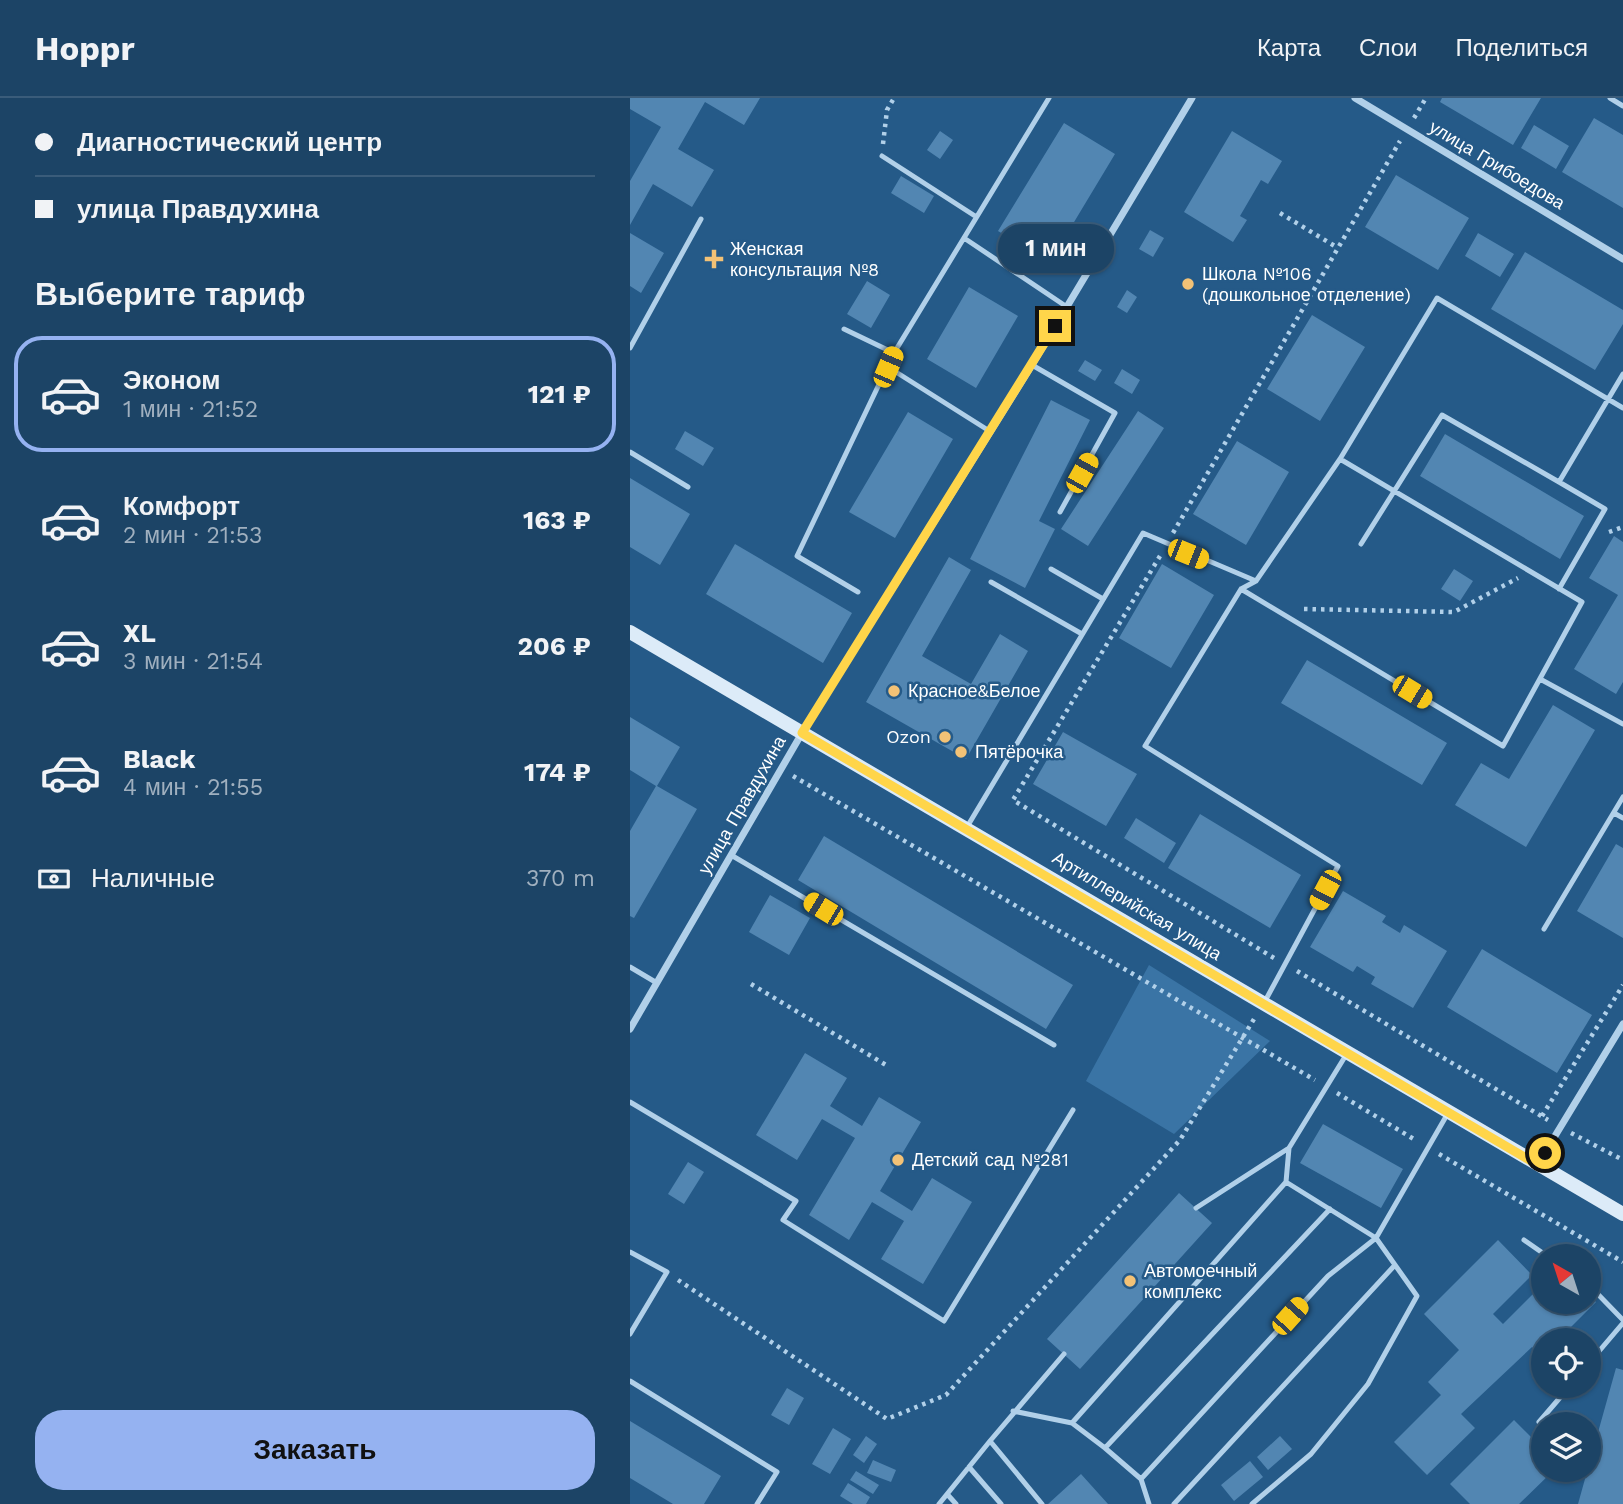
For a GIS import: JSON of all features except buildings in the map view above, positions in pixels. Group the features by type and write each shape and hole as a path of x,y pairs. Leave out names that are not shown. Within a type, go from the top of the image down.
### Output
{"street":[{"name":"улица Правдухина","path":"630,1029 802,733 991,432 1192,98"},
{"name":"улица Грибоедова","path":"1354,98 1623,259"},
{"name":"Артиллерийская улица","path":"630,632 967,827 1623,1214"},
{"path":"1538,1165 1623,1024"}],"lane":[{"path":"858,592 797,556 894,353 1049,98"},
{"path":"1610,98 1623,106"},
{"path":"882,156 975,216"},
{"path":"630,348 701,219"},
{"path":"964,239 1067,307"},
{"path":"1264,1003 1338,866 1144,746 1241,589 1256,581 1340,459 1437,298 1623,408"},
{"path":"844,329 894,353"},
{"path":"1032,365 1115,413 1060,512"},
{"path":"888,367 991,432"},
{"path":"1559,482 1623,374"},
{"path":"1361,544 1397,491 1442,415 1605,509 1559,589"},
{"path":"630,452 688,487"},
{"path":"1241,589 1503,746 1582,602 1340,459"},
{"path":"967,827 1143,533 1256,581"},
{"path":"1051,569 1104,599"},
{"path":"991,582 1083,634"},
{"path":"1540,679 1623,724"},
{"path":"1544,929 1623,797"},
{"path":"1614,813 1623,818"},
{"path":"731,855 1054,1045"},
{"path":"630,967 657,983"},
{"path":"1196,1208 1289,1148 1347,1052"},
{"path":"630,1102 796,1201 783,1220 944,1321 1073,1110"},
{"path":"1141,1479 1328,1276 1376,1238 1449,1112"},
{"path":"1072,1423 1286,1182 1289,1148"},
{"path":"1252,1504 1311,1454 1368,1384 1417,1296 1376,1238 1286,1182"},
{"path":"1105,1448 1330,1209"},
{"path":"1524,1240 1531,1245"},
{"path":"630,1252 667,1272 630,1334"},
{"path":"1174,1504 1395,1265"},
{"path":"1601,1298 1623,1321 1601,1348"},
{"path":"939,1504 1013,1411 1064,1354"},
{"path":"630,1381 777,1472 757,1504"},
{"path":"1548,1412 1560,1398"},
{"path":"1013,1411 1072,1423 1141,1479 1149,1504"},
{"path":"990,1441 1042,1504"},
{"path":"970,1467 1001,1504"},
{"path":"947,1494 956,1504"}],"path":[{"path":"882,156 887,110 894,98"},
{"path":"1426,98 1166,545 1013,800 1561,1128 1623,1160"},
{"path":"1280,213 1338,248"},
{"path":"1275,610 1454,612 1530,571"},
{"path":"782,769 1623,1262"},
{"path":"751,984 886,1065"},
{"path":"1542,1116 1623,985"}],"shaded area":[{"path":"1149,965 1270,1041 1174,1134 1086,1081"}],"place":[{"name":"Женская консультация №8","path":"714,259"},
{"name":"Школа №106 (дошкольное отделение)","path":"1188,284"},
{"name":"Красное&Белое","path":"894,691"},
{"name":"Ozon","path":"945,737"},
{"name":"Пятёрочка","path":"961,752"},
{"name":"Детский сад №281","path":"898,1160"},
{"name":"Автомоечный комплекс","path":"1130,1281"}],"route":[{"path":"1055,326 802,733 967,827 1538,1165 1545,1153"}]}
